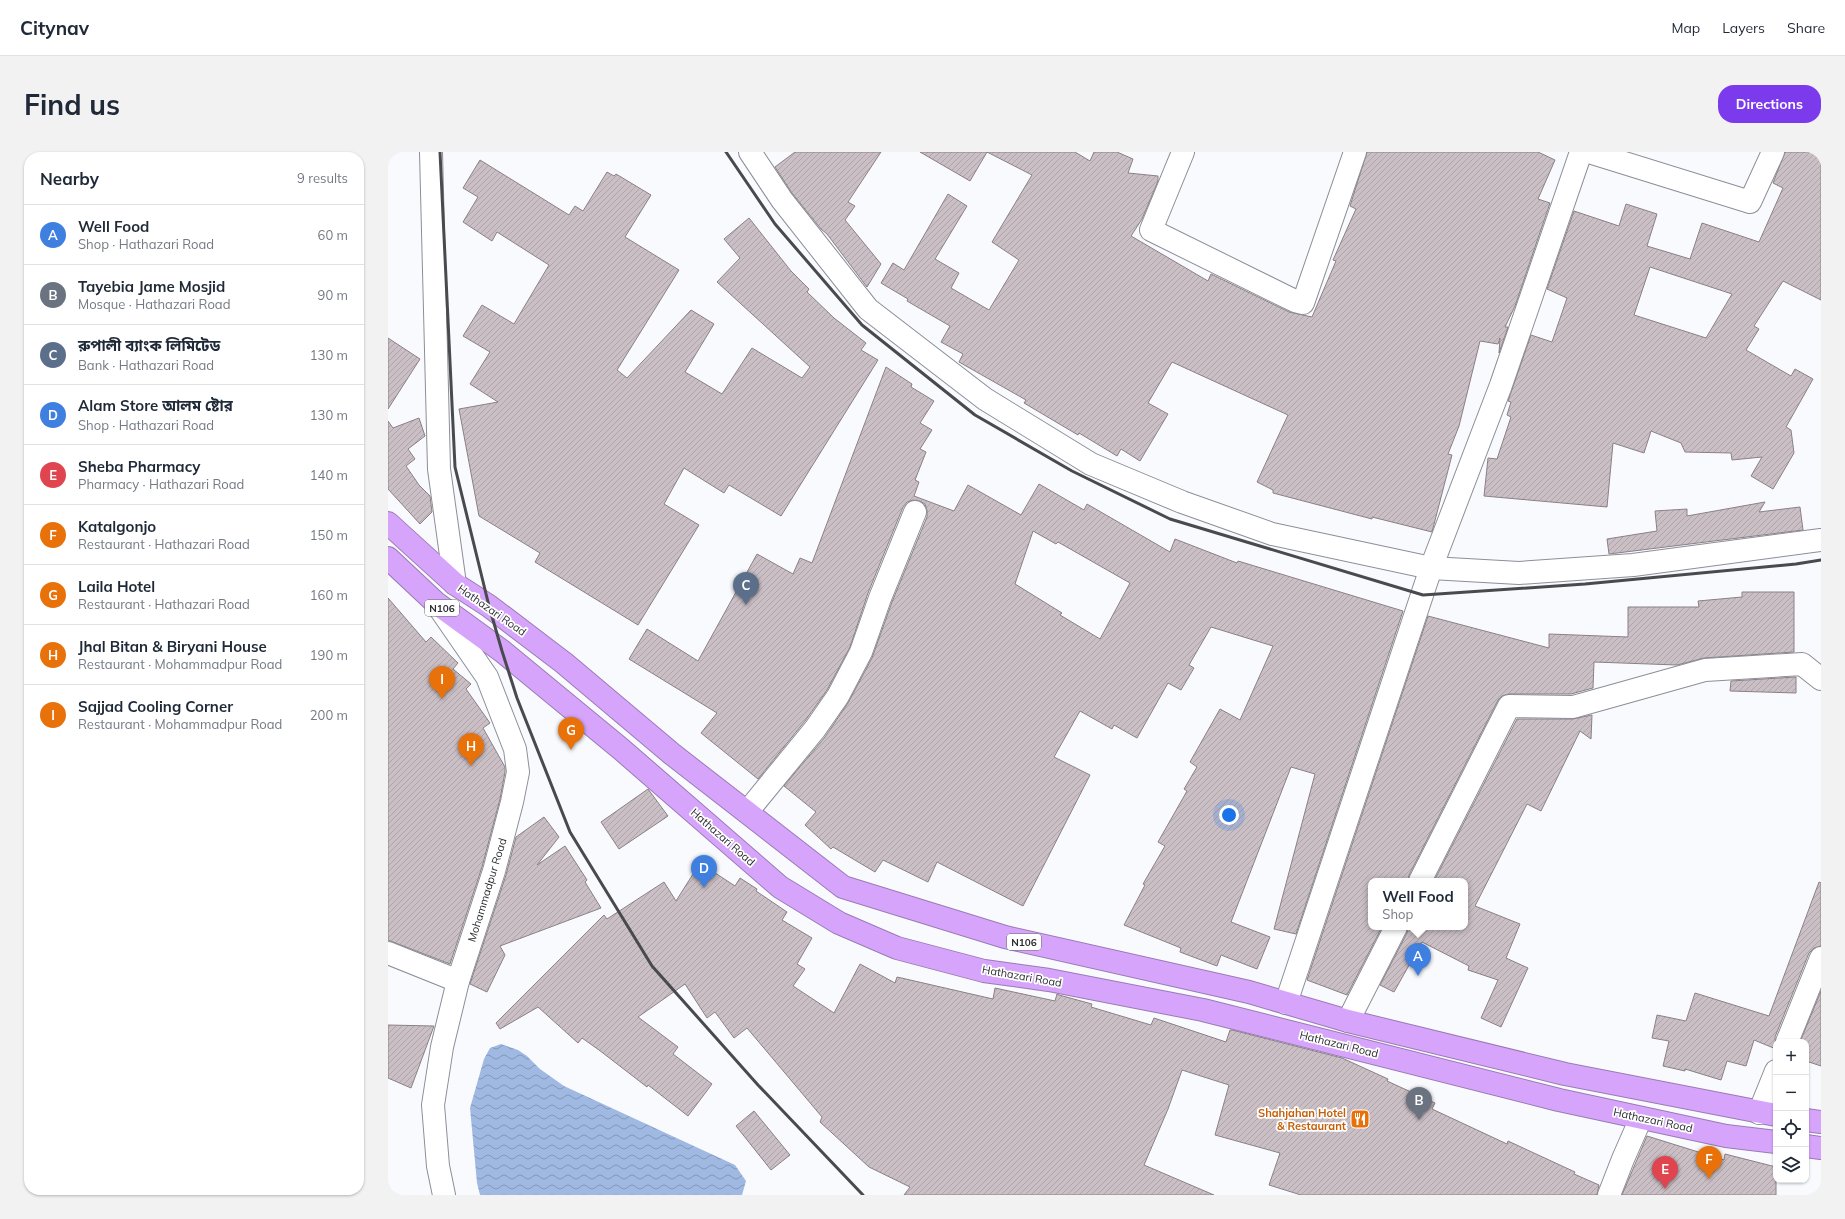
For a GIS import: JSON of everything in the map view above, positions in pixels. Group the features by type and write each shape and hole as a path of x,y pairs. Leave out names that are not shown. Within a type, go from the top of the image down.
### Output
{"highway":[{"name":"Hathazari Road","path":"388,523 455,584 489,606 564,663 672,754 843,887 1005,937 1241,990 1348,1021 1565,1074 1768,1114"},
{"name":"Hathazari Road","path":"388,558 436,604 502,651 621,749 780,887 846,926 897,948 984,971 1049,980 1203,1010 1559,1100 1726,1136 1773,1142"},
{"path":"1809,1120 1821,1122"},
{"path":"1809,1146 1821,1148"}],"street":[{"path":"431,152 439,469 455,584"},
{"path":"750,152 782,200 868,308 985,399 1091,464 1182,502 1272,534 1431,568 1519,573 1633,565 1821,540"},
{"path":"1182,152 1151,230 1295,301 1303,303 1355,152"},
{"path":"1286,1003 1431,568 1501,385 1582,152"},
{"path":"1589,152 1750,202 1773,152"},
{"path":"747,812 815,729 838,696 861,652 880,598 915,512"},
{"name":"Mohammadpur Road","path":"436,604 487,677 515,749 518,772 512,802 494,871 458,981 442,1047 434,1105 438,1166 444,1195"},
{"path":"1422,878 1509,706 1573,707 1705,670 1802,664 1821,679"},
{"path":"1348,1021 1394,930"},
{"path":"388,953 458,981"},
{"path":"1788,1039 1821,958"},
{"path":"1768,1114 1775,1075"},
{"path":"1609,1195 1641,1118"}],"water":[{"path":"501,1044 518,1050 527,1056 540,1069 564,1086 735,1165 746,1181 742,1195 480,1195 477,1183 470,1108 484,1059 490,1048"}],"building":[{"path":"795,152 881,152 848,202 855,206 845,220 881,264 867,287 827,234 821,229 792,193 775,167"},
{"path":"920,152 987,152 970,181"},
{"path":"987,152 1075,152 1090,161 1094,152 1117,152 1133,159 1128,173 1158,176 1158,181 1142,219 1131,236 1208,281 1211,274 1289,312 1312,317 1336,261 1333,260 1356,209 1350,206 1367,152 1538,152 1555,160 1538,199 1550,203 1515,306 1505,327 1508,327 1499,353 1500,338 1498,344 1480,341 1459,426 1448,454 1452,455 1432,532 1372,517 1372,519 1273,493 1273,490 1257,482 1288,415 1172,362 1148,403 1168,414 1140,461 1121,449 1117,456 1079,433 1078,435 1024,403 1026,400 959,362 963,354 941,342 950,326 907,301 908,299 881,283 893,263 904,270 948,194 967,206 935,259 959,273 951,288 989,310 1019,260 992,242 1032,175"},
{"path":"1785,152 1821,152 1821,300 1783,281 1754,326 1759,329 1746,350 1791,376 1795,369 1813,379 1786,427 1791,430 1794,453 1773,489 1751,476 1762,457 1732,460 1731,453 1685,452 1681,443 1651,431 1644,453 1613,443 1607,507 1484,496 1488,458 1497,459 1511,417 1507,415 1511,402 1508,401 1531,335 1552,342 1567,298 1547,289 1574,211 1619,226 1626,204 1657,214 1647,246 1690,259 1702,223 1759,242 1783,188 1773,183","holes":["1650,267 1732,294 1706,338 1634,315"]},
{"path":"480,160 569,215 575,206 583,211 607,172 614,176 616,174 651,195 625,237 679,270 617,370 627,378 691,310 714,324 685,372 722,394 752,348 802,378 810,367 717,282 740,258 724,239 749,218 791,271 809,289 807,292 834,318 866,343 861,350 878,360 781,516 729,485 724,493 684,468 664,504 699,525 638,625 535,562 540,553 479,516 459,409 498,402 470,384 490,352 463,336 482,305 514,324 549,265 497,232 492,241 463,222 478,197 463,188"},
{"path":"388,338 420,359 388,409"},
{"path":"886,367 912,384 911,387 934,401 920,423 932,430 920,449 926,452 915,480 919,482 914,496 954,511 968,485 1021,515 1039,484 1084,510 1087,504 1170,552 1175,539 1237,563 1238,561 1403,611 1296,934 1274,929 1315,774 1291,767 1231,922 1270,937 1257,969 1221,955 1217,966 1180,952 1181,948 1124,925 1145,885 1143,884 1165,846 1158,842 1187,791 1184,789 1197,767 1190,762 1220,709 1240,720 1273,646 1211,627 1189,665 1194,668 1181,690 1168,683 1137,738 1114,725 1112,729 1080,711 1054,757 1090,775 1023,906 937,862 928,882 883,860 875,872 833,847 831,849 805,825 816,812 784,786 825,737 848,703 872,658 892,602 927,517 925,504 920,501 913,500 907,502 903,507 868,593 850,647 827,690 805,721 758,779 701,733 717,713 629,659 647,629 698,661 757,554 793,574 800,558 812,563","holes":["1033,531 1056,544 1058,542 1130,583 1100,639 1060,615 1062,613 1015,584"]},
{"path":"419,418 425,436 408,449 415,459 406,466 419,485 430,496 432,512 420,524 388,489 388,421 393,428"},
{"path":"1765,502 1759,512 1800,507 1803,530 1609,554 1607,539 1657,531 1655,511 1687,509 1687,516"},
{"path":"1742,592 1794,592 1794,652 1704,658 1677,665 1594,662 1593,688 1571,694 1509,694 1502,696 1498,700 1408,878 1368,878 1368,930 1380,930 1347,995 1307,980 1428,616 1549,648 1549,634 1628,637 1628,607 1699,607 1698,601 1742,597"},
{"path":"388,598 426,642 431,637 458,663 453,669 471,684 466,689 490,723 483,728 505,767 500,799 482,867 450,964 388,940"},
{"path":"1796,677 1796,693 1730,691 1731,681"},
{"path":"1592,715 1591,739 1580,731 1541,811 1527,804 1475,906 1520,924 1506,958 1528,968 1501,1027 1481,1018 1498,980 1468,970 1469,966 1422,942 1394,992 1380,985 1408,930 1468,930 1468,878 1436,878 1517,719 1573,719"},
{"path":"648,789 668,816 619,849 601,822"},
{"path":"544,817 559,837 537,865 565,846 587,880 585,882 601,908 500,946 505,955 487,992 470,984 506,875 516,837"},
{"path":"700,863 735,886 740,878 757,889 756,891 787,912 782,920 812,938 797,964 805,969 793,986 834,1013 860,964 895,983 897,977 993,999 995,988 1055,1001 1057,994 1092,1004 1091,1007 1151,1025 1154,1018 1226,1042 1230,1030 1232,1030 1342,1058 1435,1103 1432,1109 1507,1144 1508,1141 1575,1172 1574,1174 1599,1185 1597,1195 1301,1195 1269,1185 1280,1153 1215,1135 1229,1085 1182,1070 1168,1109 1144,1165 1214,1195 904,1195 910,1187 869,1167 820,1122 822,1117 747,1028 734,1038 715,1012 707,1018 685,984 638,1017 678,1047 673,1054 712,1084 688,1116 648,1085 647,1087 582,1038 578,1043 538,1007 500,1029 496,1023 604,915 607,919 664,882 676,901"},
{"path":"1819,882 1821,883 1821,946 1814,948 1809,953 1775,1039 1773,1039 1773,1048 1754,1040 1746,1066 1727,1061 1721,1080 1685,1069 1685,1071 1663,1066 1669,1041 1652,1038 1657,1015 1686,1021 1695,993 1769,1016"},
{"path":"1821,991 1821,1066 1809,1062 1809,1039 1801,1039"},
{"path":"388,1025 434,1026 411,1088 388,1078"},
{"path":"754,1111 790,1155 771,1170 736,1126"},
{"path":"1647,1136 1724,1160 1725,1154 1773,1166 1773,1183 1776,1183 1776,1195 1622,1195"}],"railway":[{"path":"440,152 455,467 489,606 502,651 517,698 570,832 652,966 758,1085 863,1195"},
{"path":"726,152 775,224 862,325 975,415 1072,471 1170,519 1423,595 1585,584 1796,564 1821,560"}],"place":[{"name":"রুপালী ব্যাংক লিমিটেড","path":"746,605"},
{"name":"Sajjad Cooling Corner","path":"442,699"},
{"name":"Laila Hotel","path":"571,750"},
{"name":"Jhal Bitan & Biryani House","path":"471,766"},
{"name":"Alam Store আলম ষ্টোর","path":"704,888"},
{"name":"Well Food","path":"1418,976"},
{"name":"Shahjahan Hotel & Restaurant","path":"1360,1119"},
{"name":"Tayebia Jame Mosjid","path":"1419,1120"},
{"name":"Katalgonjo","path":"1709,1179"},
{"name":"Sheba Pharmacy","path":"1665,1189"}]}
